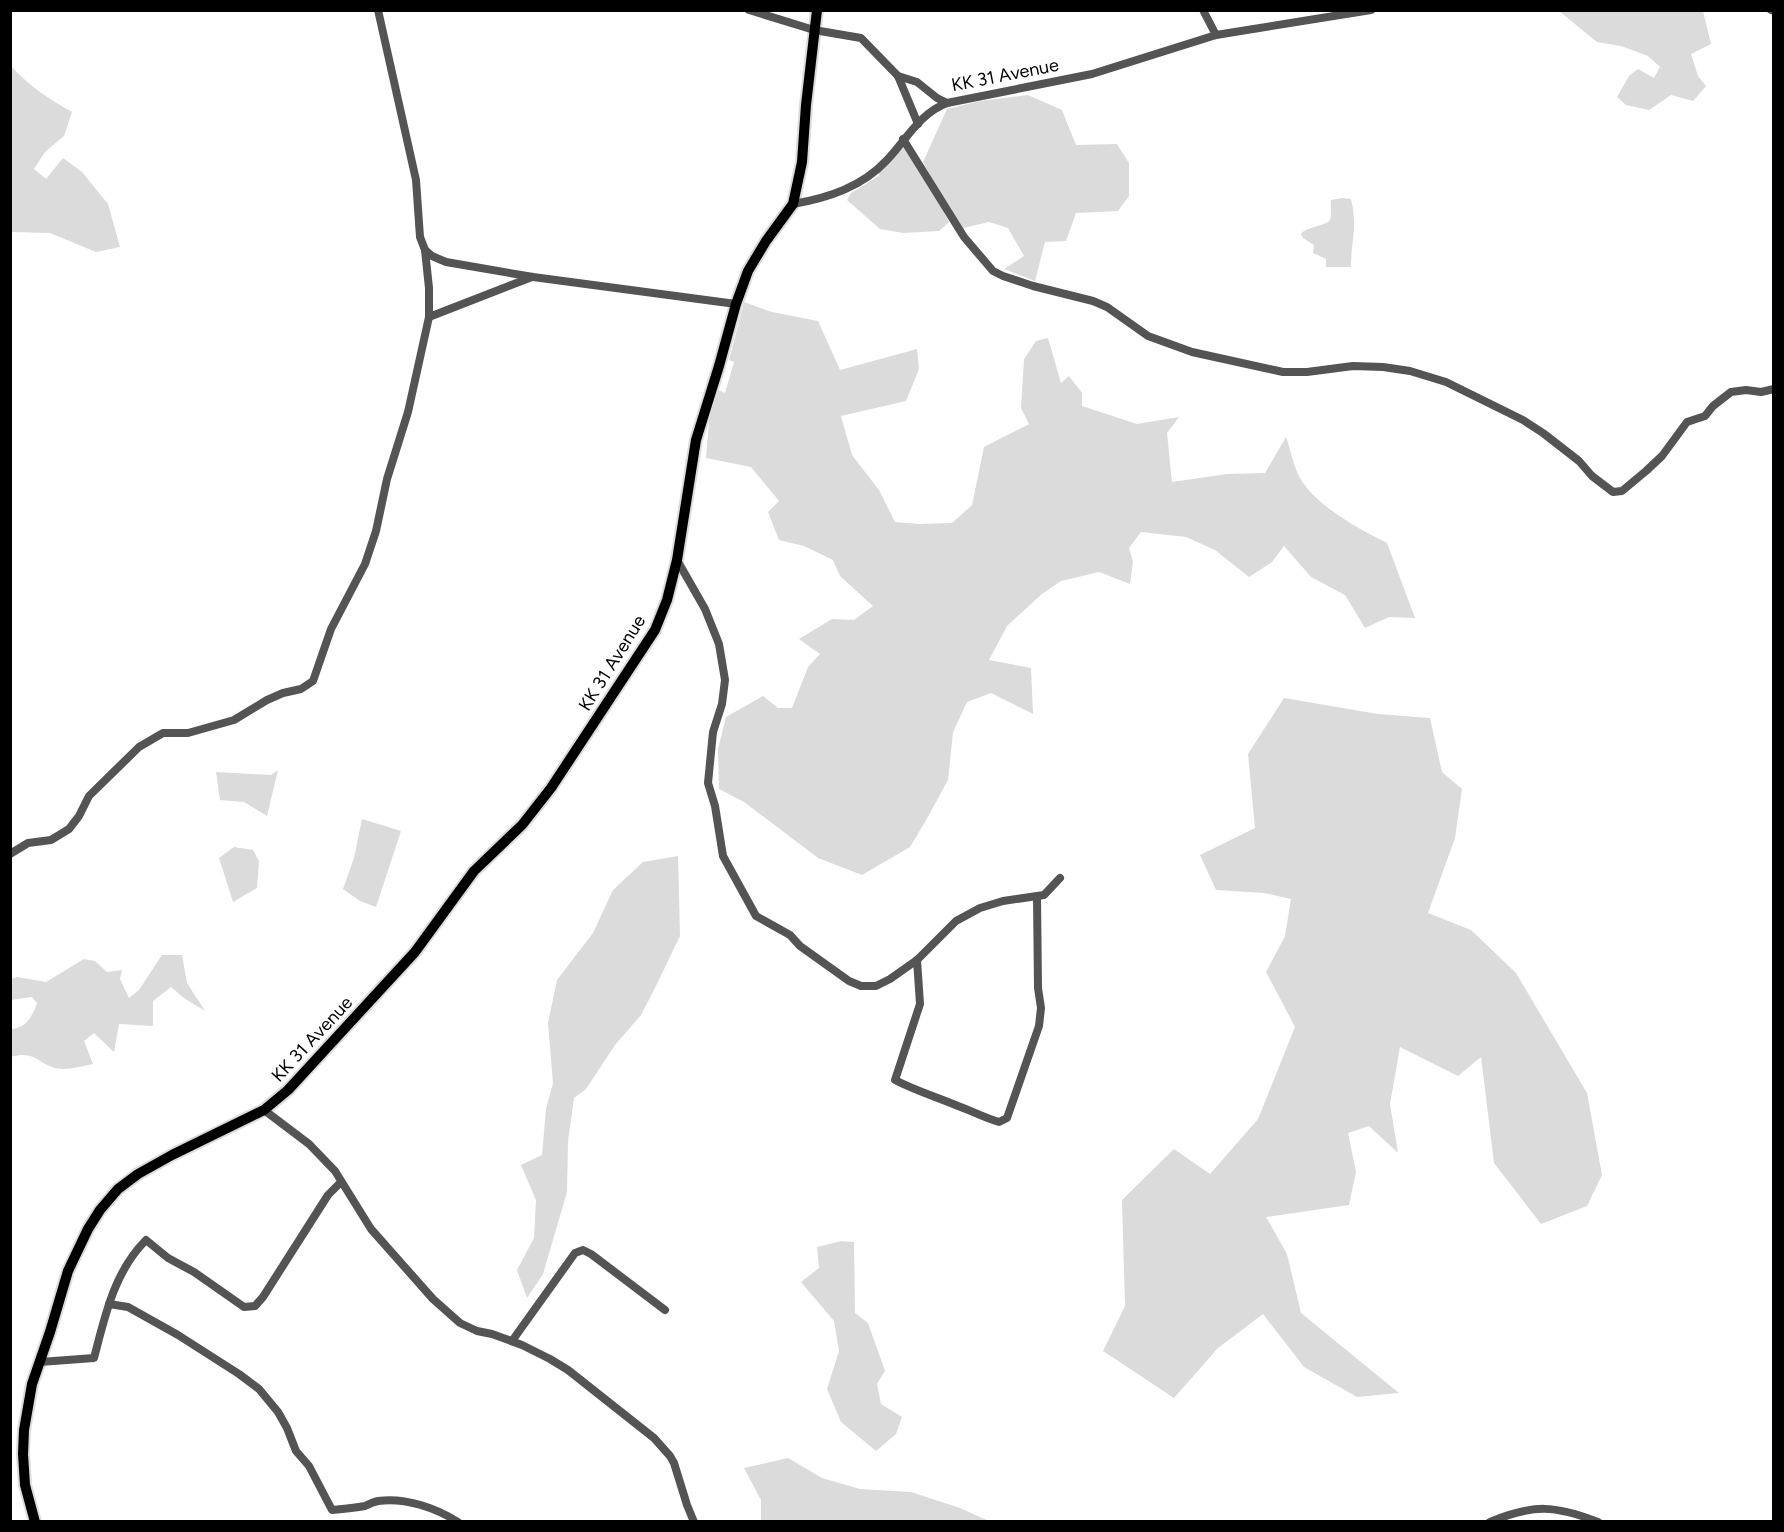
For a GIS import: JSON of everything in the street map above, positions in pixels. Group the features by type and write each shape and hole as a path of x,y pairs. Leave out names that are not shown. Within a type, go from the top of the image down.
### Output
{"main road":[{"path":"793,204 802,162 814,30 818,10"},
{"name":"KK 31 Avenue","path":"35,1521 26,1485 23,1454 24,1430 32,1384 68,1270 88,1228 118,1189 138,1174 264,1110 288,1090 415,952 474,872 522,825 551,788 655,630 667,600 677,561 696,440 736,303 748,271 793,204"}],"street":[{"path":"10,854 28,843 51,840 69,829 79,816 89,796 139,747 163,733 188,734 234,720 267,700 301,689 313,681 331,629 365,564 376,531 387,479 408,412 429,317 429,288 425,250 420,237 416,180 378,10"},
{"path":"749,10 814,30 861,38 898,76 918,124"},
{"path":"1203,10 1216,35"},
{"name":"KK 31 Avenue","path":"793,204 816,200 847,190 886,160 927,115 947,103 1092,74 1216,35 1371,10"},
{"path":"898,76 917,82 947,103"},
{"path":"903,139 964,237 993,271 1003,276 1093,301 1107,307 1148,336 1192,352 1283,372 1307,372 1353,366 1383,367 1410,371 1446,382 1523,420 1543,433 1613,492 1622,491 1662,456 1687,422 1705,416 1713,406 1731,392 1746,390 1761,392 1773,389"},
{"path":"425,250 446,262 533,277 736,303"},
{"path":"429,317 533,277"},
{"path":"677,561 705,609 718,644 725,680 722,704 713,732 708,783 715,806 723,856 756,916 790,935 800,946 849,981 861,986 876,986 891,979 917,960 956,921 980,908 1009,900 1044,895 1060,878"},
{"path":"917,960 920,1004 895,1080 917,1092 959,1106 982,1117 999,1122 1007,1118 1039,1026 1041,1008 1038,988 1037,897"},
{"path":"264,1110 309,1144 335,1171 371,1229 434,1299 460,1323 535,1351 568,1370 644,1430 663,1448 674,1463 694,1521"},
{"path":"40,1362 94,1358 114,1287 133,1253 146,1240 168,1258 194,1272 244,1307 255,1306 328,1195 339,1184"},
{"path":"512,1341 575,1253 583,1250 665,1310"},
{"path":"109,1304 128,1307 178,1335 240,1374 259,1389 278,1412 296,1451 309,1466 332,1510 392,1501 412,1503 442,1512 458,1521"},
{"path":"1490,1521 1522,1510 1540,1508 1580,1514 1598,1521"}],"shaded area":[{"path":"1559,11 1703,11 1711,44 1691,54 1698,76 1706,86 1693,101 1671,95 1649,110 1626,105 1617,97 1629,76 1638,69 1654,78 1660,67 1648,56 1621,46 1597,42"},
{"path":"11,66 40,92 72,112 64,136 45,152 34,169 46,179 63,158 82,172 108,204 120,247 96,252 50,233 11,232"},
{"path":"1028,95 1062,110 1076,145 1117,144 1129,163 1129,196 1118,211 1076,213 1066,241 1045,242 1035,281 1004,269 1024,256 1008,228 989,222 959,229 923,162 947,109 980,101"},
{"path":"905,146 931,187 949,222 939,231 903,233 880,229 847,200 851,193 879,176 879,170"},
{"path":"1351,199 1353,209 1351,267 1326,267 1326,259 1313,253 1314,245 1301,234 1328,222 1331,218 1331,200"},
{"path":"744,302 772,312 818,321 840,370 917,349 919,369 906,401 841,416 852,455 879,490 895,522 952,523 972,505 984,447 1029,424 1021,408 1024,359 1036,341 1048,338 1061,383 1069,376 1082,393 1082,406 1137,424 1179,417 1167,433 1172,482 1227,474 1265,473 1286,437 1300,478 1316,498 1351,524 1387,543 1415,618 1389,617 1365,628 1345,595 1311,577 1284,546 1272,562 1249,577 1215,550 1186,537 1141,532 1129,548 1133,562 1130,584 1099,572 1061,581 1042,594 1007,626 989,660 1031,668 1033,714 991,693 967,702 953,732 948,780 910,847 862,875 818,858 744,802 719,789 718,749 726,717 763,696 778,708 792,708 808,667 820,654 799,639 832,619 854,620 873,606 840,576 833,560 804,546 779,540 768,512 779,501 751,467 706,458 712,387 725,393 734,362 729,360"},
{"path":"1284,698 1378,714 1430,718 1442,772 1462,789 1455,838 1428,913 1471,930 1516,973 1587,1093 1602,1175 1587,1206 1541,1224 1494,1163 1481,1057 1458,1076 1400,1047 1390,1104 1398,1153 1369,1126 1348,1133 1356,1172 1349,1205 1266,1217 1287,1254 1301,1313 1399,1393 1357,1397 1304,1367 1263,1314 1218,1348 1174,1398 1103,1351 1125,1306 1122,1200 1174,1149 1210,1174 1258,1119 1295,1027 1266,972 1285,936 1291,899 1264,893 1216,890 1200,855 1255,828 1248,754"},
{"path":"278,770 267,816 244,802 220,800 216,772 271,775"},
{"path":"362,819 401,831 376,907 360,901 343,889 354,858"},
{"path":"234,847 253,850 259,861 257,888 233,902 219,858"},
{"path":"678,856 680,936 641,1015 615,1045 586,1089 574,1098 568,1141 567,1192 543,1274 527,1298 517,1270 534,1238 536,1200 521,1165 542,1155 546,1109 553,1083 548,1023 557,980 593,933 613,890 643,862"},
{"path":"162,955 182,955 187,983 205,1011 171,987 153,1001 153,1026 119,1024 114,1052 94,1033 84,1041 93,1064 59,1069 31,1056 11,1057 11,1029 28,1021 37,1003 32,997 11,1000 11,979 17,977 46,982 84,959 95,961 107,972 122,970 120,979 129,998 139,990"},
{"path":"841,1241 854,1242 855,1313 868,1323 885,1371 877,1384 881,1404 902,1417 896,1434 876,1451 841,1422 827,1389 839,1351 834,1321 801,1282 819,1268 817,1247"},
{"path":"788,1458 822,1478 860,1489 911,1492 960,1508 989,1521 761,1521 761,1500 744,1468"}]}
